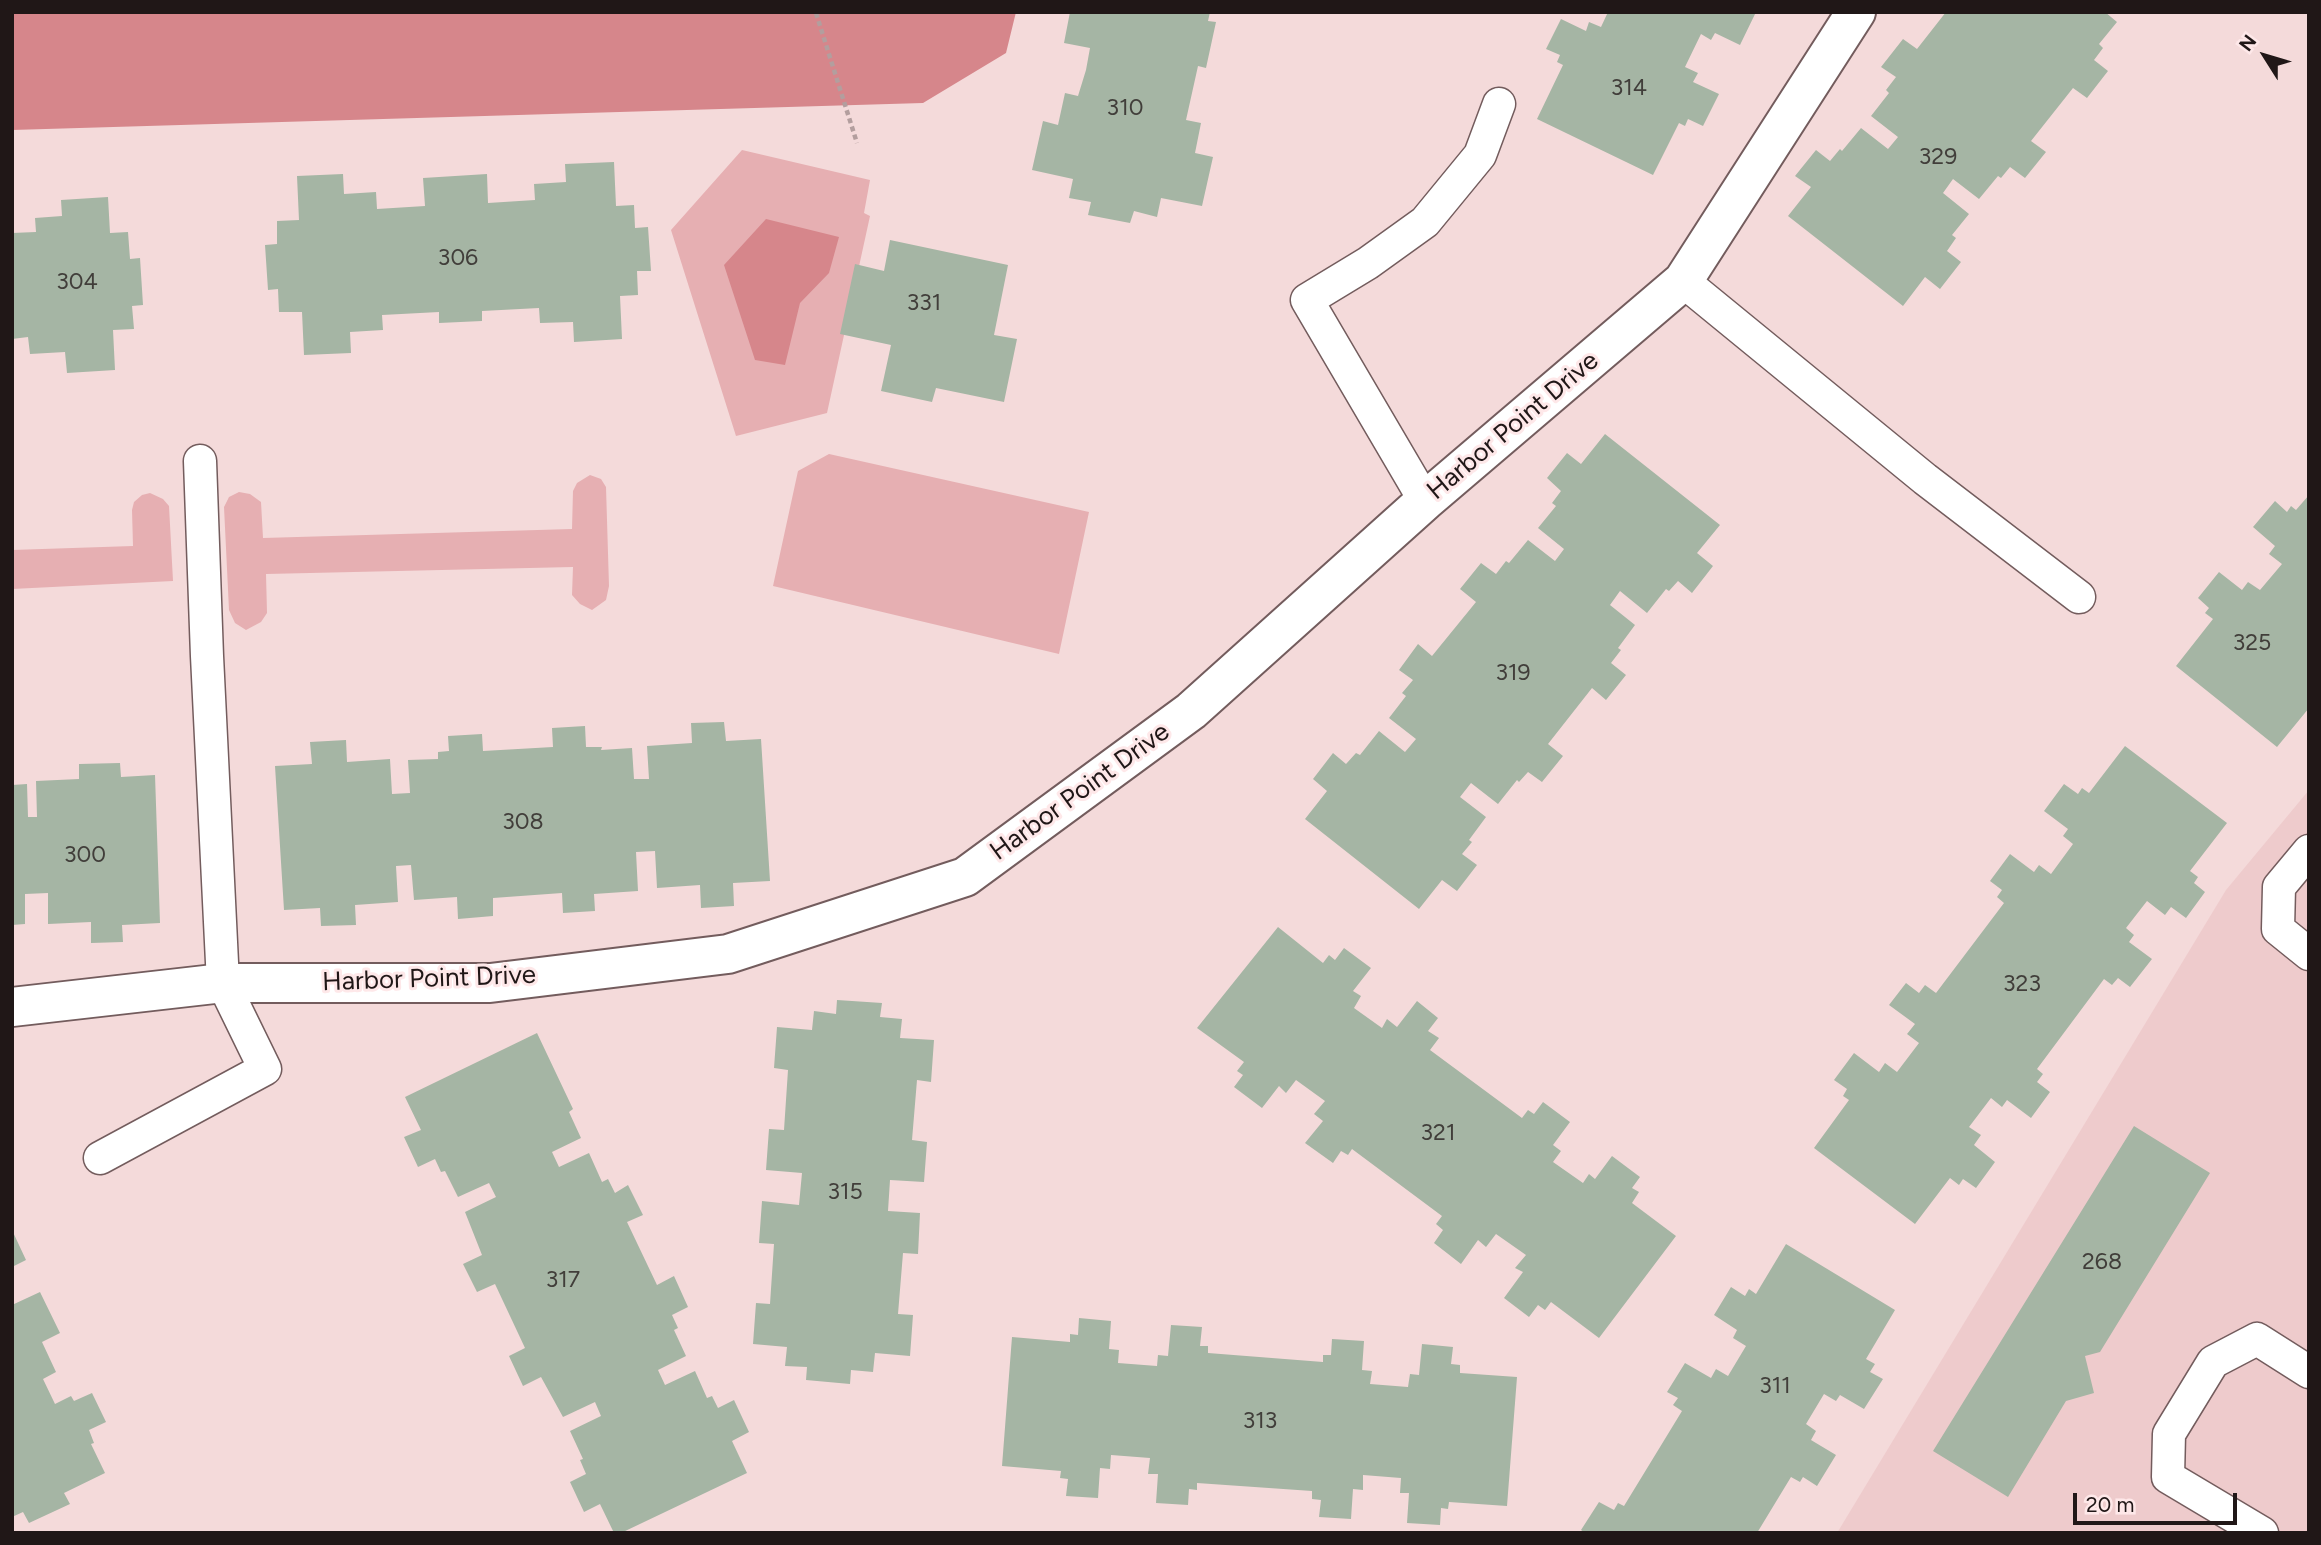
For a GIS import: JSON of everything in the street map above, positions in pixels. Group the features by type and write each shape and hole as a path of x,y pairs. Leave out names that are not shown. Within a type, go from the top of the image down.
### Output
{"street":[{"name":"Harbor Point Drive","path":"12,1007 223,983 490,983 728,954 965,877 1191,711 1425,501 1683,281 1856,12"}],"lane":[{"path":"1425,501 1307,300 1368,263 1425,222 1480,155 1499,104"},
{"path":"1683,281 1926,479 2079,597"},
{"path":"100,1158 265,1069 223,983 200,461"},
{"path":"2309,851 2279,887 2278,929 2309,954"},
{"path":"2262,1533 2168,1477 2169,1434 2213,1362 2256,1339 2309,1372"}],"path":[{"path":"816,13 857,143"}],"shaded area":[{"path":"12,12 1016,12 1006,53 923,103 12,130"},
{"path":"742,150 870,180 864,213 870,216 827,413 736,436 671,230"},
{"path":"766,219 839,237 829,273 800,303 785,365 755,360 724,265"},
{"path":"829,454 1089,512 1059,654 773,586 798,471"},
{"path":"590,475 601,479 606,487 609,586 606,600 592,610 580,604 572,595 573,567 266,574 267,613 261,622 246,630 235,623 229,610 224,507 229,497 239,492 250,494 261,502 263,538 572,529 573,491 577,483"},
{"path":"150,493 163,499 169,506 173,581 12,589 12,550 133,546 134,502 142,495"},
{"path":"2309,790 2309,1533 1837,1533 2226,890"}],"building":[{"path":"1070,12 1210,12 1208,21 1216,22 1206,68 1198,66 1186,120 1201,123 1195,153 1213,157 1202,206 1161,198 1157,217 1134,211 1130,223 1088,215 1091,202 1069,198 1073,179 1032,170 1043,121 1058,125 1065,93 1078,96 1086,70 1090,48 1064,43"},
{"path":"1608,12 1756,12 1740,45 1715,33 1711,40 1701,34 1685,67 1698,73 1693,82 1719,94 1703,126 1688,119 1685,126 1679,123 1653,175 1537,119 1563,65 1557,62 1560,55 1546,49 1561,19 1586,31 1589,22 1601,27"},
{"path":"1946,12 2105,12 2117,22 2099,44 2103,48 2094,60 2108,71 2087,98 2073,88 2031,141 2046,152 2025,178 2010,167 2001,178 1998,176 1979,199 1953,179 1943,193 1969,214 1952,235 1956,238 1947,251 1961,262 1940,289 1925,277 1903,306 1788,216 1811,187 1795,176 1816,150 1830,161 1861,128 1888,149 1898,137 1871,116 1889,93 1886,90 1896,77 1881,67 1903,39 1917,49"},
{"path":"614,162 616,206 634,205 635,228 648,227 651,271 637,271 638,295 620,296 622,339 574,342 573,322 540,323 539,308 482,311 482,321 439,323 439,312 382,315 383,330 350,332 351,353 304,355 302,312 279,312 278,289 268,290 265,245 277,244 277,221 299,220 297,176 343,174 344,194 376,192 377,209 425,206 423,178 487,174 488,203 535,200 534,184 566,182 565,164"},
{"path":"108,197 110,233 128,232 130,259 140,258 143,305 132,306 134,329 113,330 115,370 67,373 65,352 30,354 28,337 12,339 12,233 36,232 35,218 62,216 61,200"},
{"path":"890,240 1008,265 994,335 1017,339 1004,402 936,388 932,402 881,391 891,345 840,334 855,264 884,271"},
{"path":"1605,434 1720,525 1697,553 1713,566 1692,593 1678,581 1669,591 1666,589 1647,613 1620,591 1610,605 1635,625 1611,663 1626,675 1606,700 1592,688 1548,744 1563,756 1542,782 1528,772 1519,782 1517,780 1498,804 1471,783 1460,797 1486,817 1462,854 1477,865 1457,891 1442,880 1419,909 1305,819 1327,791 1313,779 1333,753 1346,764 1356,753 1360,755 1379,731 1405,752 1416,739 1389,718 1406,696 1402,693 1413,680 1399,670 1418,644 1432,656 1476,602 1460,589 1481,563 1496,574 1528,540 1555,561 1564,549 1538,528 1556,506 1552,503 1561,491 1547,478 1567,453 1581,464"},
{"path":"2309,495 2309,708 2277,747 2176,666 2213,619 2205,613 2209,608 2198,598 2219,572 2242,590 2248,582 2260,590 2282,564 2269,554 2275,546 2253,527 2275,501 2287,512 2291,506 2296,510"},
{"path":"724,722 726,741 761,739 770,881 733,883 734,906 701,908 700,885 657,888 655,851 636,852 638,891 594,894 595,911 563,913 562,893 493,898 493,916 458,919 457,897 414,900 411,865 396,866 398,902 355,905 356,925 321,926 320,908 284,910 275,766 312,764 310,742 346,740 347,762 390,759 392,794 410,793 408,760 438,759 438,752 449,751 448,736 482,734 483,751 553,747 552,728 585,726 586,747 602,747 601,750 632,748 634,779 649,779 647,746 692,743 691,723"},
{"path":"2125,746 2227,823 2190,871 2198,877 2194,883 2205,892 2186,918 2171,907 2165,915 2147,901 2126,928 2134,935 2129,942 2152,959 2130,987 2118,978 2112,985 2104,979 2037,1069 2043,1074 2037,1082 2050,1092 2031,1118 2007,1100 2002,1107 1991,1098 1969,1127 1981,1135 1974,1145 1995,1162 1976,1188 1963,1179 1959,1185 1950,1178 1915,1224 1814,1148 1849,1100 1843,1096 1847,1089 1834,1080 1854,1053 1879,1072 1885,1063 1897,1072 1919,1043 1907,1034 1915,1024 1889,1005 1906,983 1919,993 1925,985 1936,993 2004,903 1997,897 2002,890 1990,881 2010,854 2034,872 2039,865 2051,874 2073,844 2063,836 2068,829 2044,811 2064,784 2078,794 2082,788 2089,793"},
{"path":"120,763 121,777 155,775 160,923 122,925 123,942 91,943 91,922 48,924 48,893 25,894 25,924 12,925 12,785 27,784 28,817 37,817 36,781 79,779 79,764"},
{"path":"1278,927 1323,963 1329,955 1335,960 1344,948 1371,968 1353,991 1361,996 1354,1008 1382,1028 1387,1019 1397,1027 1417,1001 1438,1018 1428,1031 1439,1038 1430,1050 1522,1118 1528,1110 1534,1114 1543,1102 1570,1122 1553,1145 1561,1151 1553,1162 1583,1183 1589,1174 1595,1179 1612,1156 1640,1177 1632,1188 1639,1192 1632,1203 1676,1236 1599,1338 1551,1302 1545,1310 1538,1305 1529,1317 1504,1298 1523,1272 1515,1268 1526,1255 1496,1234 1486,1247 1478,1240 1461,1264 1434,1243 1443,1230 1436,1224 1442,1216 1352,1149 1348,1155 1341,1151 1333,1163 1305,1143 1323,1121 1314,1114 1325,1101 1296,1080 1286,1093 1279,1086 1262,1108 1234,1087 1243,1075 1237,1071 1244,1062 1197,1028"},
{"path":"837,1000 882,1003 880,1017 902,1019 900,1038 934,1040 931,1082 917,1080 912,1140 927,1142 924,1182 890,1180 888,1211 920,1213 918,1254 903,1253 898,1314 913,1315 910,1356 875,1353 873,1372 851,1370 850,1384 806,1380 807,1367 785,1366 787,1347 753,1344 756,1303 770,1304 774,1244 759,1243 762,1201 799,1205 802,1173 766,1170 769,1129 784,1130 788,1070 774,1068 777,1027 812,1030 814,1011 836,1014"},
{"path":"537,1033 573,1109 569,1112 581,1138 552,1152 559,1167 589,1153 602,1182 608,1179 615,1193 628,1185 643,1215 627,1222 657,1285 674,1276 688,1307 672,1315 678,1328 674,1330 686,1356 658,1370 665,1385 695,1371 707,1398 712,1396 718,1408 734,1400 749,1432 732,1441 747,1473 621,1533 614,1533 600,1504 584,1512 570,1482 586,1474 580,1460 583,1459 570,1431 601,1416 595,1402 563,1417 541,1377 523,1386 509,1356 525,1348 495,1284 477,1292 463,1264 482,1255 465,1212 496,1197 489,1183 458,1197 445,1171 441,1172 435,1159 418,1167 404,1137 421,1130 405,1097"},
{"path":"2134,1126 2210,1173 2100,1352 2085,1356 2094,1393 2066,1401 2008,1497 1933,1451"},
{"path":"12,1230 26,1260 12,1267"},
{"path":"1786,1244 1895,1310 1866,1359 1875,1364 1870,1372 1883,1379 1864,1409 1840,1395 1836,1401 1824,1394 1806,1424 1816,1431 1811,1440 1836,1455 1817,1486 1803,1477 1800,1482 1791,1477 1757,1533 1585,1533 1581,1530 1599,1502 1614,1510 1618,1503 1624,1506 1682,1411 1673,1405 1678,1398 1667,1392 1685,1363 1711,1378 1716,1369 1728,1376 1746,1346 1733,1338 1737,1330 1714,1315 1731,1287 1745,1296 1749,1289 1756,1294"},
{"path":"40,1292 60,1333 42,1342 56,1372 43,1379 55,1404 71,1396 74,1401 92,1393 106,1422 89,1430 94,1443 91,1444 105,1473 64,1493 70,1504 29,1523 23,1512 12,1517 12,1305"},
{"path":"1079,1318 1111,1321 1109,1349 1119,1350 1118,1363 1157,1366 1158,1355 1168,1356 1171,1325 1202,1327 1200,1346 1208,1346 1208,1353 1323,1362 1323,1355 1331,1355 1332,1339 1364,1341 1362,1370 1372,1371 1370,1384 1408,1387 1410,1374 1419,1375 1422,1344 1453,1347 1451,1364 1460,1365 1460,1373 1517,1377 1507,1506 1449,1502 1448,1509 1441,1508 1440,1525 1407,1523 1409,1493 1400,1493 1401,1478 1363,1475 1363,1490 1353,1489 1351,1519 1319,1517 1321,1500 1312,1499 1312,1491 1197,1483 1197,1490 1189,1489 1188,1505 1156,1503 1158,1474 1148,1474 1150,1458 1111,1455 1110,1469 1100,1468 1098,1498 1066,1496 1068,1479 1060,1478 1061,1471 1002,1466 1012,1337 1070,1342 1070,1334 1078,1335"}]}
